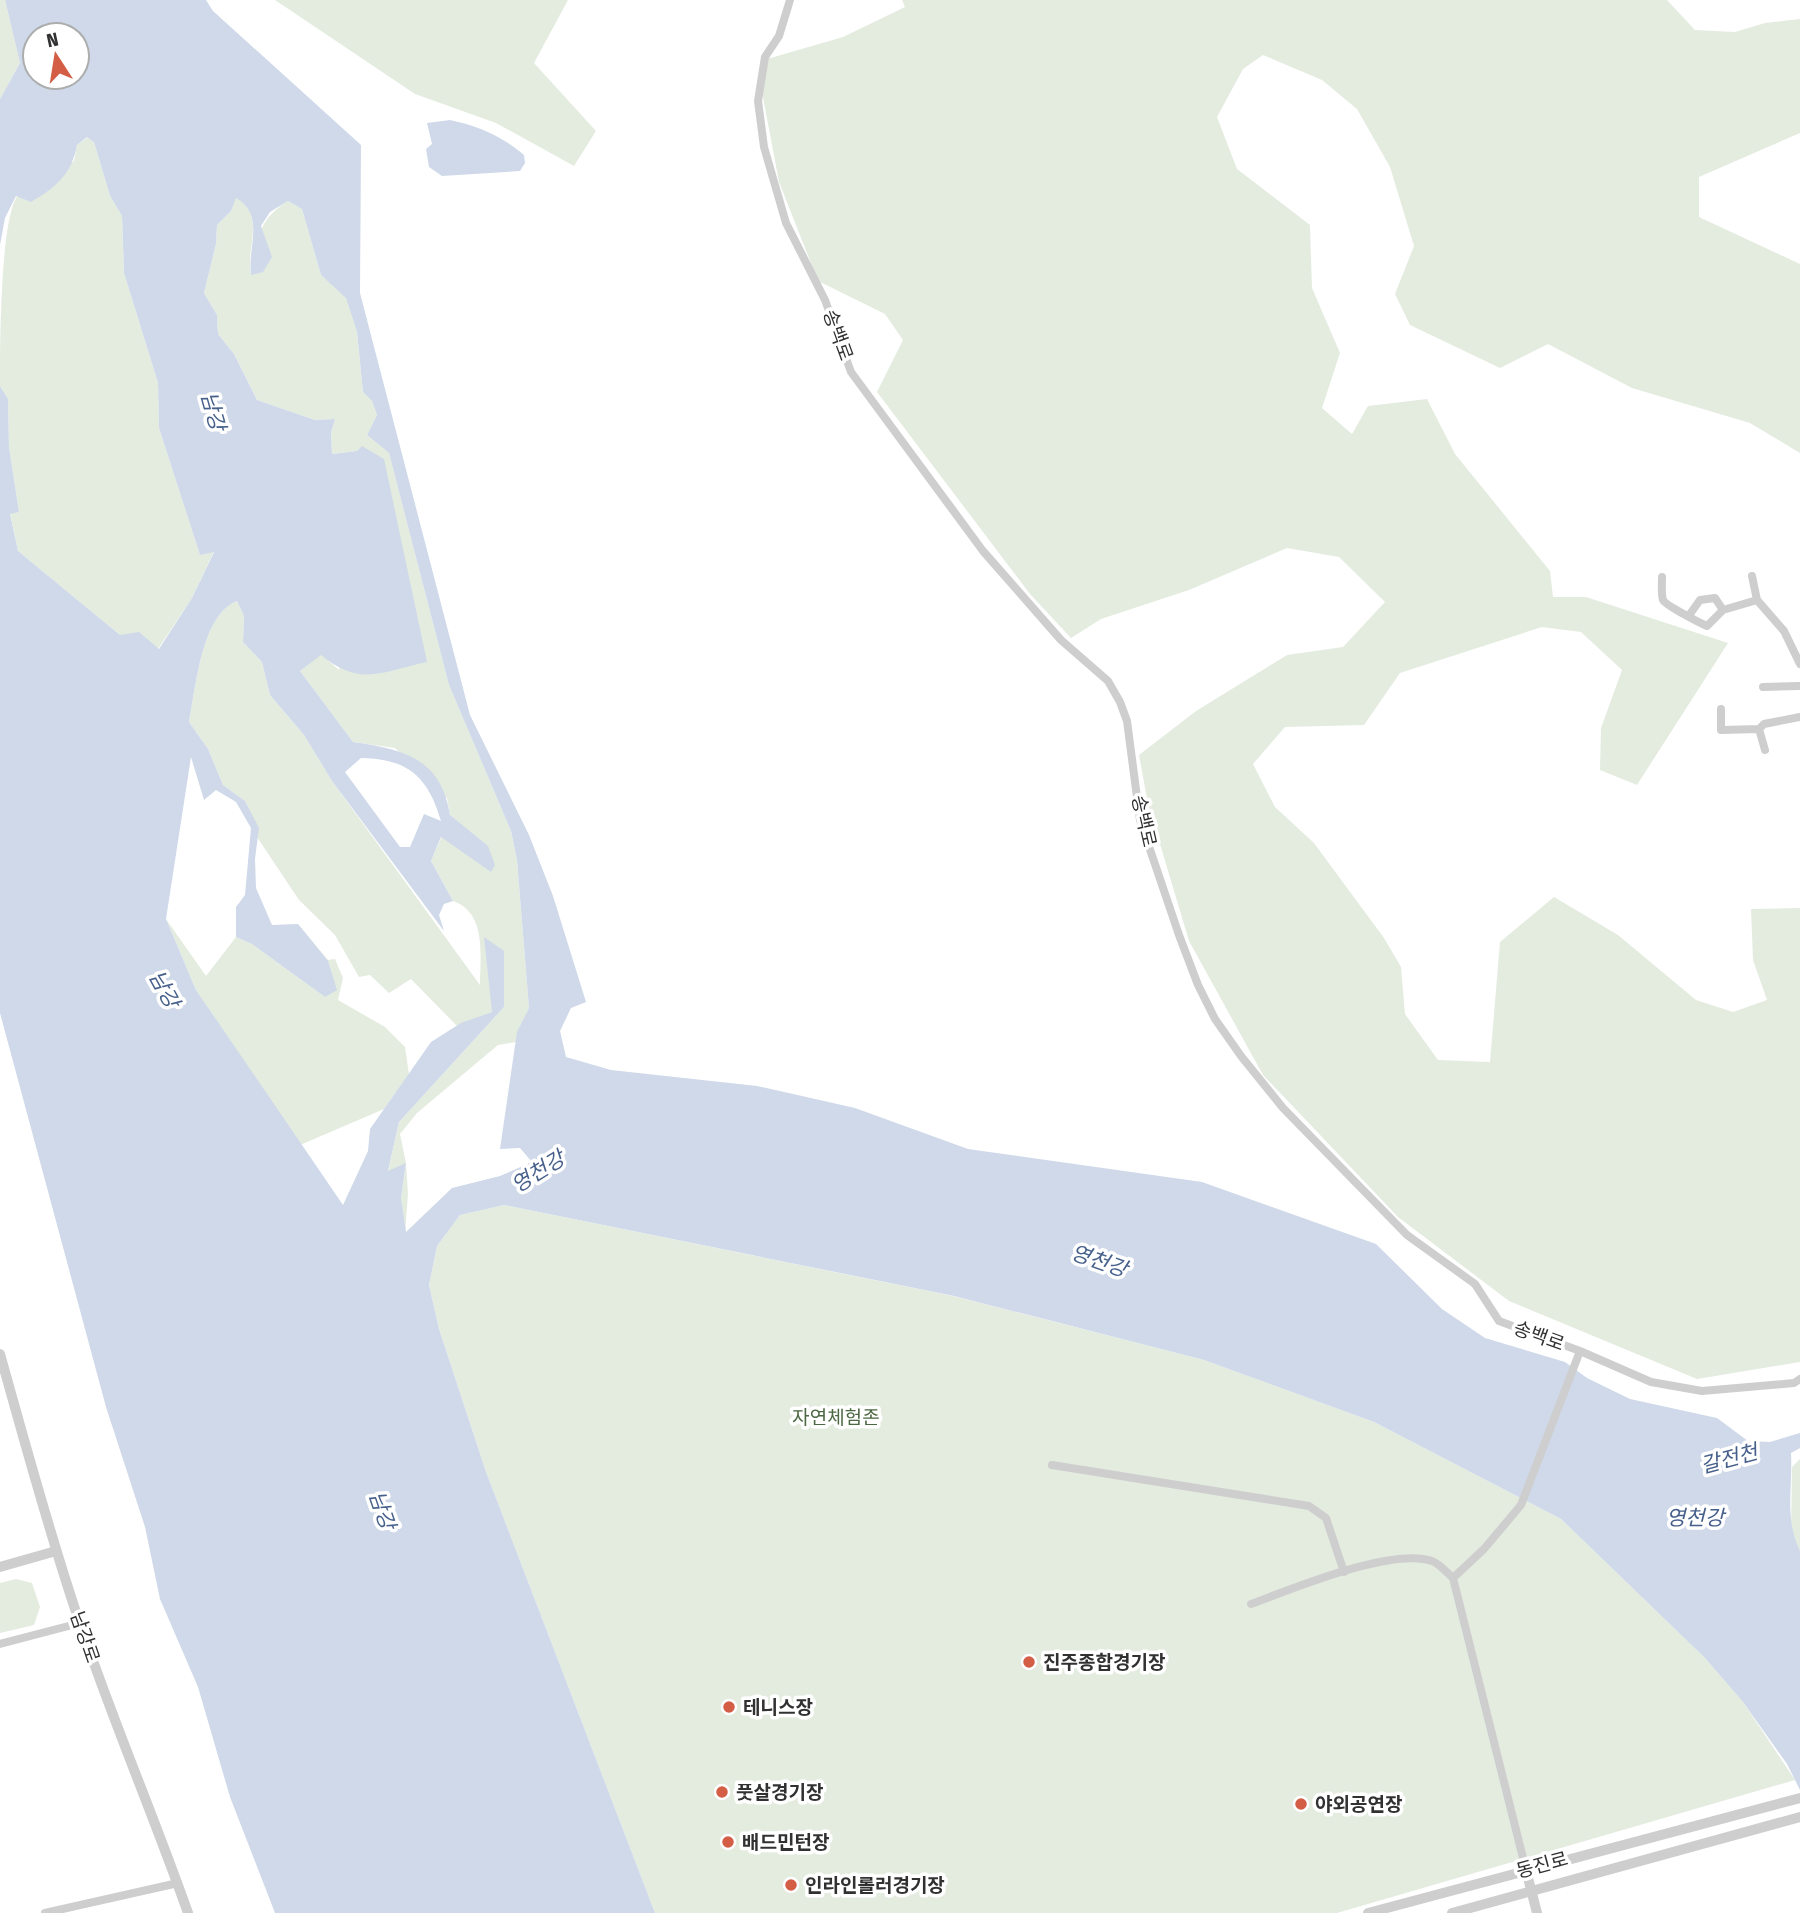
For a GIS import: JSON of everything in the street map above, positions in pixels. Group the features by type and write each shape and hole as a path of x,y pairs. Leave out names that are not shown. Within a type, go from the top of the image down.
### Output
{"street":[{"name":"송백로","path":"790,0 779,36 765,57 758,100 764,147 786,223 825,300 851,372 984,551 1061,640 1108,681 1120,702 1127,721 1140,820 1198,985 1215,1018 1241,1056 1283,1108 1408,1235 1475,1284 1499,1321 1580,1351 1651,1382 1702,1391 1794,1383 1800,1379"},
{"path":"1662,576 1663,601 1707,626 1723,610 1757,600"},
{"path":"1752,576 1757,600 1784,631 1800,664"},
{"path":"1690,614 1700,600 1715,598 1723,610"},
{"path":"1763,687 1800,686"},
{"path":"1721,709 1721,730 1759,729 1764,724 1800,717"},
{"path":"1759,729 1765,750"},
{"path":"1453,1578 1484,1549 1521,1505 1580,1351"},
{"name":"남강로","path":"0,1354 56,1551 80,1623 127,1757 191,1913"},
{"path":"1052,1465 1309,1506 1325,1518 1343,1572"},
{"path":"0,1567 56,1551"},
{"path":"1251,1604 1343,1572 1404,1557 1434,1561 1453,1578 1537,1913"},
{"path":"0,1644 80,1623"},
{"name":"동진로","path":"1368,1913 1800,1798"},
{"name":"동진로","path":"1452,1913 1729,1839 1800,1817"},
{"path":"161,1836 191,1913"},
{"path":"45,1913 178,1883"}],"green space":[{"path":"0,0 5,0 20,63 0,99"},
{"path":"275,0 568,0 534,63 596,131 574,166 496,123 415,94"},
{"path":"902,0 1667,0 1695,30 1735,32 1765,23 1800,19 1800,133 1699,177 1699,217 1800,264 1800,453 1750,423 1632,388 1548,344 1500,368 1410,325 1395,294 1414,246 1390,167 1357,109 1322,80 1263,55 1243,69 1217,117 1237,169 1310,225 1312,288 1340,353 1322,408 1352,434 1368,406 1427,399 1455,454 1550,571 1553,597 1586,597 1728,643 1637,785 1600,770 1601,728 1622,670 1581,632 1542,627 1400,673 1364,725 1285,727 1253,764 1275,807 1314,843 1384,938 1401,967 1405,1014 1438,1060 1490,1062 1500,942 1554,897 1618,935 1696,1000 1733,1012 1767,1000 1753,960 1751,909 1800,908 1800,1362 1697,1379 1509,1301 1398,1217 1263,1075 1189,941 1148,804 1139,755 1196,711 1287,655 1343,647 1385,602 1339,557 1287,548 1189,590 1101,619 1071,638 1030,594 877,392 903,340 885,314 818,281 779,182 762,92 767,59 843,37 905,7"},
{"path":"88,137 94,142 110,196 122,216 124,273 158,383 159,428 200,555 214,551 192,598 158,649 120,635 18,551 10,513 19,512 9,447 8,399 0,386 0,343 4,256 12,208 18,195 24,190 74,161 77,145"},
{"path":"236,197 251,213 253,223 251,275 257,241 264,224 288,201 302,209 321,275 346,297 357,332 363,392 372,401 377,415 367,435 389,453 449,685 511,831 517,860 529,1008 516,1042 498,1045 417,1113 400,1134 406,1163 408,1194 405,1233 401,1198 406,1164 388,1172 399,1122 504,1007 457,1026 411,979 389,993 370,975 359,977 335,935 299,900 257,837 258,828 245,801 223,785 208,749 189,722 208,636 215,621 225,609 237,601 244,616 243,642 262,662 270,695 304,735 332,781 480,985 480,948 476,925 472,915 453,901 431,861 442,836 467,830 450,815 447,798 395,748 353,742 300,671 321,654 339,670 357,451 332,454 331,433 335,419 315,420 257,400 234,354 218,334 217,315 204,293 216,244 217,225 231,211"},
{"path":"166,919 206,976 236,937 252,944 325,997 298,924 328,960 335,959 343,978 338,1000 385,1027 405,1047 409,1074 384,1109 300,1145 196,990"},
{"name":"자연체험존","path":"504,1205 953,1296 1204,1360 1374,1422 1561,1519 1705,1658 1743,1702 1795,1780 1337,1913 655,1913 486,1472 439,1329 429,1285 437,1246 460,1215"},
{"path":"1800,1459 1800,1551 1791,1534 1792,1467"},
{"path":"16,1579 32,1583 40,1607 34,1625 0,1633 0,1583"}],"water":[{"path":"5,0 206,0 213,11 361,145 360,293 470,715 529,835 553,896 586,1002 571,1008 560,1031 566,1057 611,1070 757,1086 855,1108 968,1149 1202,1182 1376,1244 1442,1309 1485,1338 1565,1362 1587,1378 1630,1399 1717,1418 1748,1441 1770,1442 1800,1433 1800,1448 1791,1453 1790,1503 1792,1527 1800,1551 1800,1790 1787,1764 1743,1702 1705,1658 1561,1519 1374,1422 1204,1360 954,1296 504,1205 460,1215 437,1246 429,1285 439,1329 486,1472 655,1913 275,1913 230,1797 198,1687 160,1599 145,1527 106,1407 0,1013 0,386 8,399 9,447 19,512 10,514 18,551 120,635 139,632 159,649 192,598 214,552 200,555 159,428 158,383 124,273 122,216 110,196 94,142 87,137 77,145 67,172 48,191 31,202 16,196 5,218 0,245 0,99 20,63","holes":["236,198 245,205 253,223 251,275 263,272 272,257 261,226 270,212 288,201 302,209 321,275 346,298 357,332 363,392 372,401 377,415 367,435 389,453 449,685 511,831 517,860 529,1008 517,1032 500,1149 520,1148 532,1162 500,1176 452,1188 406,1232 401,1198 406,1163 388,1171 399,1122 504,1007 504,951 484,937 492,1012 461,1023 431,1042 370,1129 368,1151 343,1205 196,990 166,919 191,757 204,800 216,790 236,802 251,828 245,895 236,907 236,937 252,944 325,997 337,990 328,961 298,924 272,925 256,888 255,859 259,828 245,801 223,785 208,749 189,722 208,636 215,621 225,609 237,601 244,616 243,642 262,662 270,695 304,735 332,781 444,931 439,915 444,904 453,901 431,861 441,837 491,872 495,865 488,846 450,815 445,796 429,769 403,753 353,742 300,671 321,655 335,665 360,674 384,673 427,662 384,459 362,446 357,451 332,454 331,433 335,419 315,420 257,400 234,354 218,334 217,315 204,293 216,244 217,225 231,211","361,758 392,762 414,773 430,793 441,821 424,814 410,847 400,847 345,772"]},
{"path":"450,120 489,133 516,148 524,155 525,163 520,171 442,176 429,167 426,149 432,144 427,123"}],"place":[{"name":"진주종합경기장","path":"1029,1662"},
{"name":"테니스장","path":"729,1707"},
{"name":"풋살경기장","path":"722,1792"},
{"name":"야외공연장","path":"1301,1804"},
{"name":"배드민턴장","path":"728,1842"},
{"name":"인라인롤러경기장","path":"791,1885"}],"water label":[{"name":"남강","path":"213,411"},
{"name":"남강","path":"164,989"},
{"name":"영천강","path":"538,1172"},
{"name":"영천강","path":"1099,1261"},
{"name":"갈전천","path":"1729,1459"},
{"name":"남강","path":"382,1510"},
{"name":"영천강","path":"1695,1518"}]}
